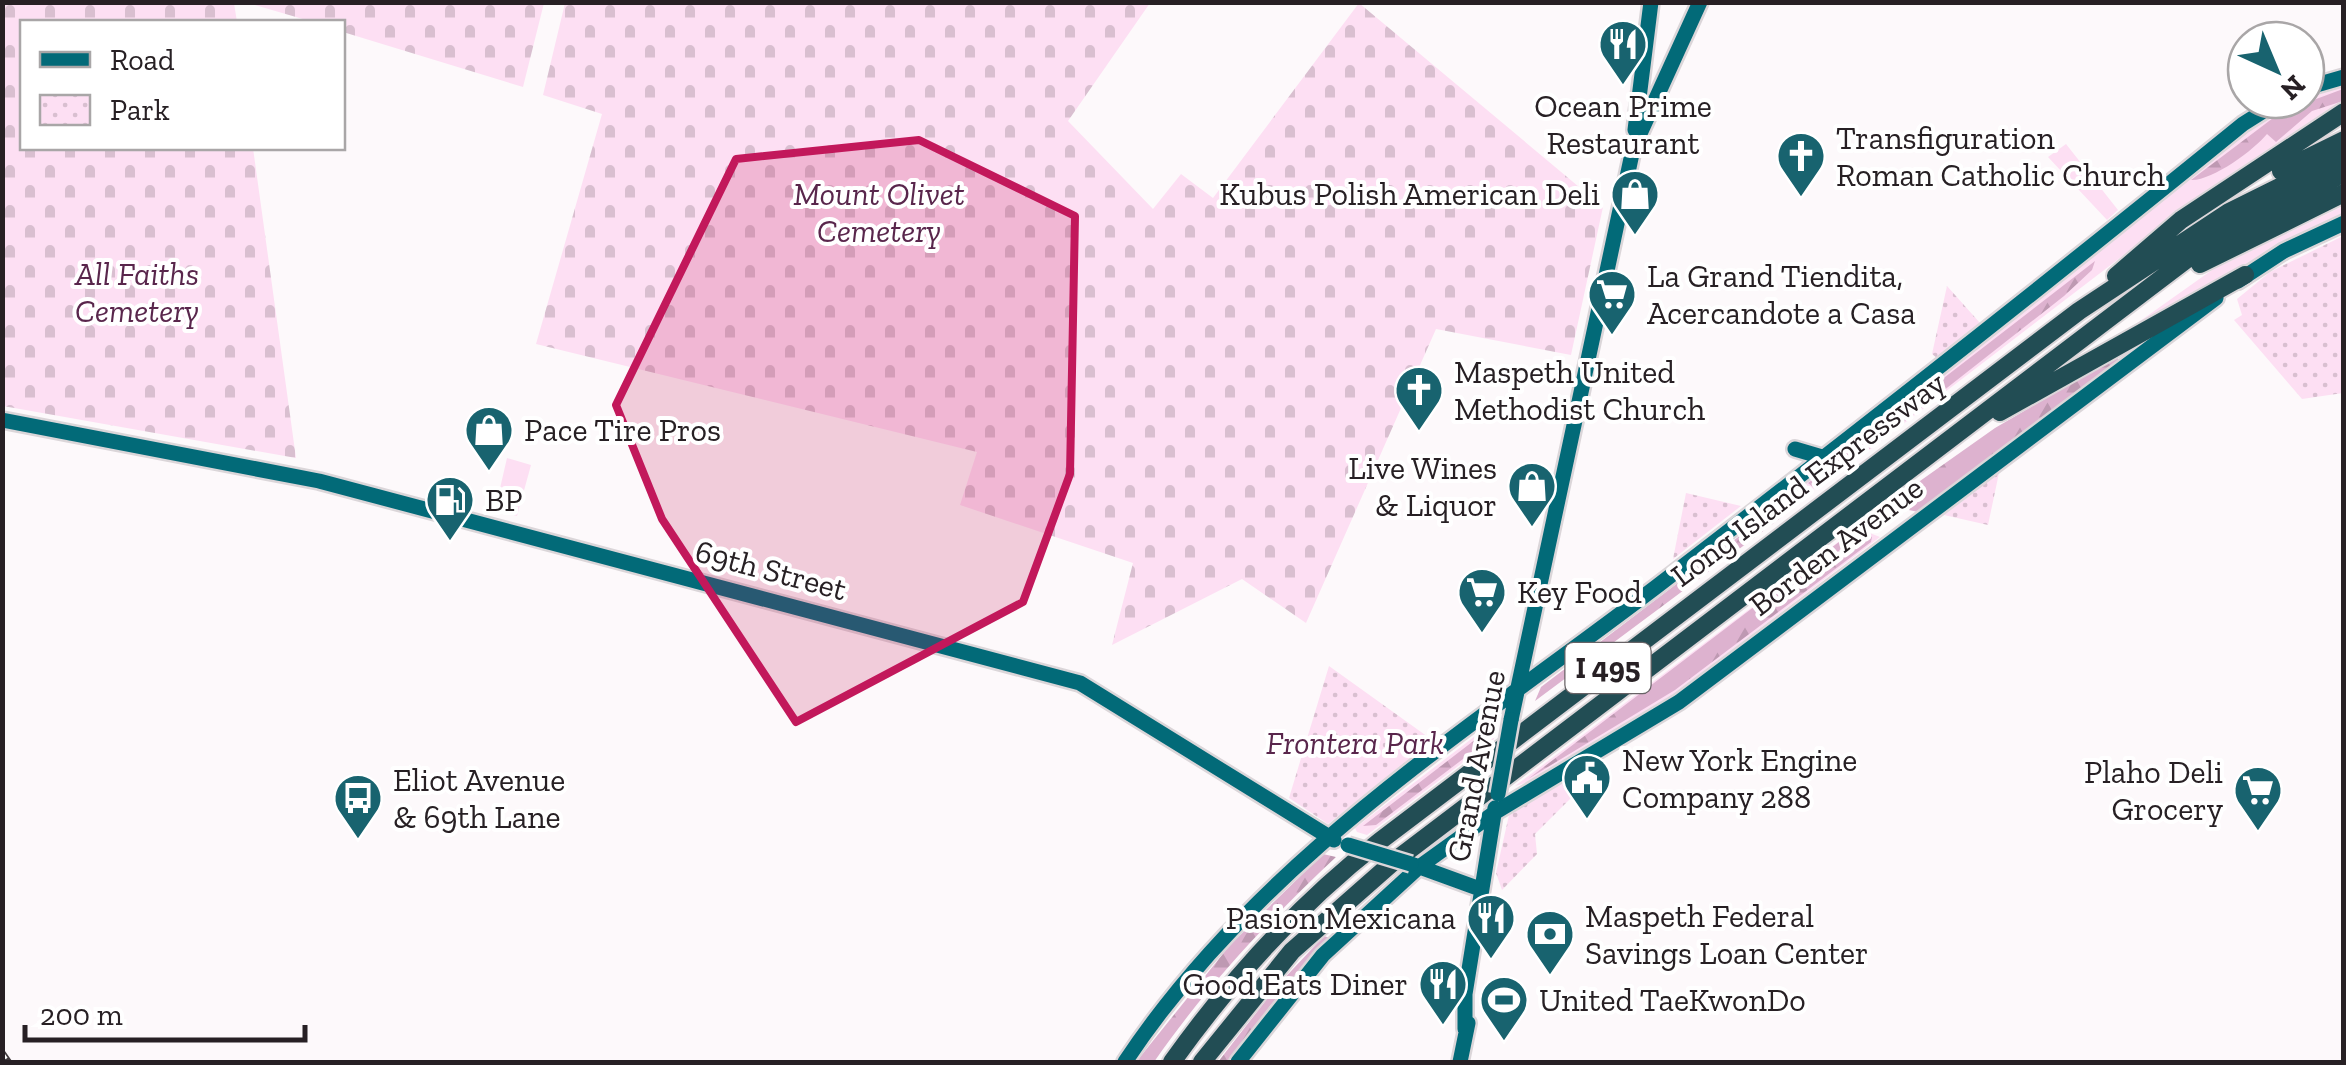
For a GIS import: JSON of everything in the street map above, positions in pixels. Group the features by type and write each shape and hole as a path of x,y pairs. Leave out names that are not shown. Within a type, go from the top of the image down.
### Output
{"highway":[{"path":"2079,311 2155,239 2344,112"},
{"path":"2079,311 2195,221 2344,140"},
{"name":"Long Island Expressway","path":"1172,1062 1254,955 1352,863 2079,311 2229,212 2344,155"},
{"name":"Long Island Expressway","path":"1202,1062 1292,951 1366,884 2224,235 2344,173"},
{"path":"2114,316 2240,242 2344,193"},
{"path":"1951,438 2244,276"}],"main road":[{"path":"1633,149 1651,2"},
{"name":"Grand Avenue","path":"1460,1062 1480,889 1511,720 1633,149 1700,2"},
{"path":"1125,1062 1217,944 1328,838 1993,325 2250,120"},
{"name":"Borden Avenue","path":"1238,1062 1323,956 1415,866 1494,813 1679,702 2244,276 2344,223"},
{"name":"69th Street","path":"2,420 318,481 1080,683 1328,838 1480,889"},
{"path":"1795,448 1822,458"},
{"path":"1525,659 1552,665"}],"highlighted area":[{"path":"919,140 1075,216 1070,474 1023,602 796,722 662,519 616,405 736,159"}],"green space":[{"name":"All Faiths Cemetery","path":"2,3 234,3 237,20 20,20 20,150 253,150 296,458 3,406"},
{"path":"248,3 544,3 523,87 345,33 345,20 306,20"},
{"name":"Mount Olivet Cemetery","path":"565,3 1150,3 1068,121 1153,209 1181,174 1213,198 1359,3 1603,207 1571,355 1436,329 1306,623 1242,579 1112,645 1133,563 960,505 977,452 536,344 602,114 543,95"},
{"path":"2343,83 2343,106 2326,117 2326,89"},
{"path":"2343,89 2343,101 2326,106 2326,95"},
{"path":"2261,120 2322,120 2159,228 1817,490 1805,486 1806,480"},
{"path":"2270,120 2302,120 2276,142 2267,134 2232,163 2191,180"},
{"path":"2066,144 2118,210 2107,220 2048,157"},
{"path":"2343,206 2343,216 2261,255 2199,299 2088,358 2212,270"},
{"path":"2343,236 2343,393 2302,399 2234,320 2242,315 2237,299 2270,272"},
{"path":"2095,261 2092,270 2064,296 1817,490 1808,483"},
{"path":"1947,286 1980,323 1937,358 1932,354"},
{"path":"2117,357 2119,360 1918,512 1886,505 1995,428"},
{"path":"507,458 531,465 517,516 495,510"},
{"path":"1999,473 1988,525 1944,515"},
{"path":"1686,493 1741,506 1673,559"},
{"path":"1771,512 1782,517 1535,701 1541,687"},
{"path":"1857,528 1880,537 1674,694 1532,781 1515,786"},
{"path":"1852,532 1872,537 1871,542 1675,690 1528,779"},
{"name":"Frontera Park","path":"1329,666 1435,742 1328,824 1289,798"},
{"path":"1487,727 1495,728 1494,739 1367,835 1357,832 1355,828"},
{"path":"1489,729 1492,737 1376,825 1363,826"},
{"path":"1583,768 1593,768 1596,773 1535,834 1537,854 1502,890 1496,873 1509,815"},
{"path":"1323,854 1336,857 1239,955 1154,1062 1136,1062 1230,945"},
{"path":"1324,936 1330,938 1270,1006 1230,1062 1218,1062 1277,986"}],"railway":[{"path":"2,1052 9,1062"}],"place":[{"name":"Ocean Prime Restaurant","path":"1623,86"},
{"name":"Transfiguration Roman Catholic Church","path":"1801,198"},
{"name":"Kubus Polish American Deli","path":"1635,236"},
{"name":"La Grand Tiendita, Acercandote a Casa","path":"1612,336"},
{"name":"Maspeth United Methodist Church","path":"1419,432"},
{"name":"Pace Tire Pros","path":"489,472"},
{"name":"Live Wines & Liquor","path":"1532,528"},
{"name":"BP","path":"450,542"},
{"name":"Key Food","path":"1482,634"},
{"name":"New York Engine Company 288","path":"1587,820"},
{"name":"Plaho Deli Grocery","path":"2258,832"},
{"name":"Eliot Avenue & 69th Lane","path":"358,840"},
{"name":"Pasion Mexicana","path":"1491,960"},
{"name":"Maspeth Federal Savings Loan Center","path":"1550,976"},
{"name":"Good Eats Diner","path":"1443,1026"},
{"name":"United TaeKwonDo","path":"1504,1042"}]}
